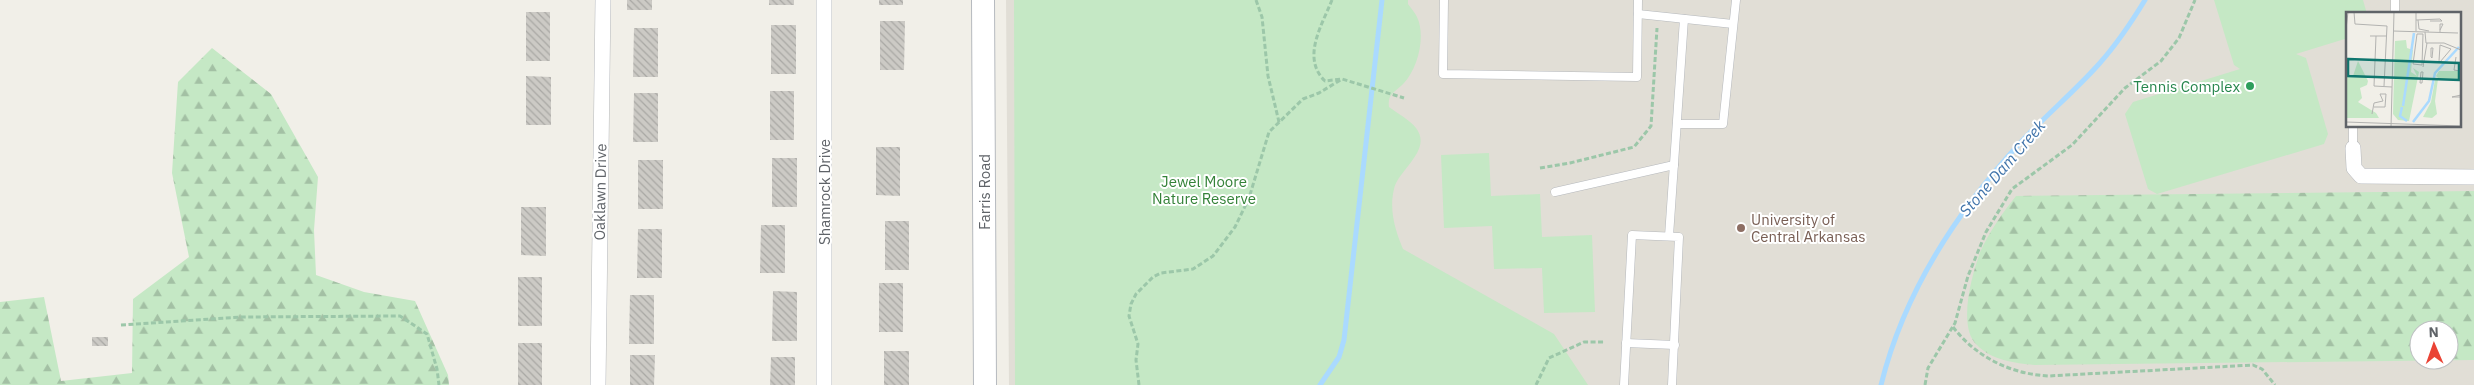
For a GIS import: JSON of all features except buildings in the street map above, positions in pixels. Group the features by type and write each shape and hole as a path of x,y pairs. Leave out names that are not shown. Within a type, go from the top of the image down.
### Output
{"street":[{"name":"Oaklawn Drive","path":"598,385 602,0"},
{"name":"Shamrock Drive","path":"824,0 824,385"},
{"name":"Farris Road","path":"983,0 985,385"},
{"path":"2353,148 2354,168 2361,176 2474,177"}],"lane":[{"path":"1444,0 1443,74 1637,77 1638,0"},
{"path":"1677,124 1723,124 1736,0"},
{"path":"1638,14 1732,24"},
{"path":"1669,236 1684,19"},
{"path":"2353,128 2353,148"},
{"path":"1555,192 1674,165"},
{"path":"1624,385 1632,235 1679,237 1672,385"},
{"path":"1626,343 1675,345"}],"path":[{"path":"1256,0 1262,18 1268,76 1280,123"},
{"path":"1332,0 1314,45 1316,69 1325,81 1342,79 1404,98"},
{"path":"1925,385 1928,368 1953,327 1968,276 1986,232 2012,189 2072,145 2125,88 2162,61 2179,38 2195,0"},
{"path":"1540,168 1570,163 1634,147 1651,126 1657,28"},
{"path":"1139,385 1136,360 1138,344 1129,316 1130,304 1136,294 1153,277 1161,273 1193,269 1213,256 1235,226 1249,198 1269,132 1303,99 1320,93 1342,79"},
{"path":"121,325 242,317 400,316 427,334 439,385"},
{"path":"1953,327 1968,343 1988,358 2003,366 2027,374 2048,376 2253,365 2262,369 2275,385"},
{"path":"1536,385 1549,358 1584,342 1605,342"}],"shaded area":[{"name":"University of Central Arkansas","path":"1006,0 2474,0 2474,385 1009,385"}],"green space":[{"name":"Jewel Moore Nature Reserve","path":"1014,0 1408,0 1408,4 1420,25 1421,42 1417,61 1409,77 1389,99 1389,107 1407,119 1416,128 1420,136 1418,152 1394,189 1392,205 1394,220 1403,249 1554,334 1588,385 1015,385"},
{"name":"Tennis Complex","path":"2214,0 2363,0 2366,12 2346,12 2346,39 2296,54 2306,58 2328,134 2324,144 2157,194 2148,189 2125,114 2133,102 2240,69 2234,65"},
{"path":"212,48 271,94 318,177 314,230 316,275 364,292 415,301 448,375 449,385 0,385 0,302 44,297 61,381 132,373 133,299 189,257 172,173 178,82"},
{"path":"1489,153 1491,196 1540,194 1542,237 1592,235 1595,312 1544,313 1542,268 1494,269 1492,226 1444,228 1441,155"},
{"path":"2474,191 2474,360 2459,360 2459,320 2409,320 2409,361 2034,365 2011,362 1989,354 1977,345 1971,337 1967,313 1971,285 1981,250 2016,196"}],"waterway":[{"path":"1320,385 1339,357 1344,340 1382,0"},
{"name":"Stone Dam Creek","path":"1881,385 1891,351 1919,285 1955,225 1975,196 2021,142 2106,56 2145,0"}],"place":[{"name":"Tennis Complex","path":"2250,86"},
{"name":"University of Central Arkansas","path":"1741,228"}]}
